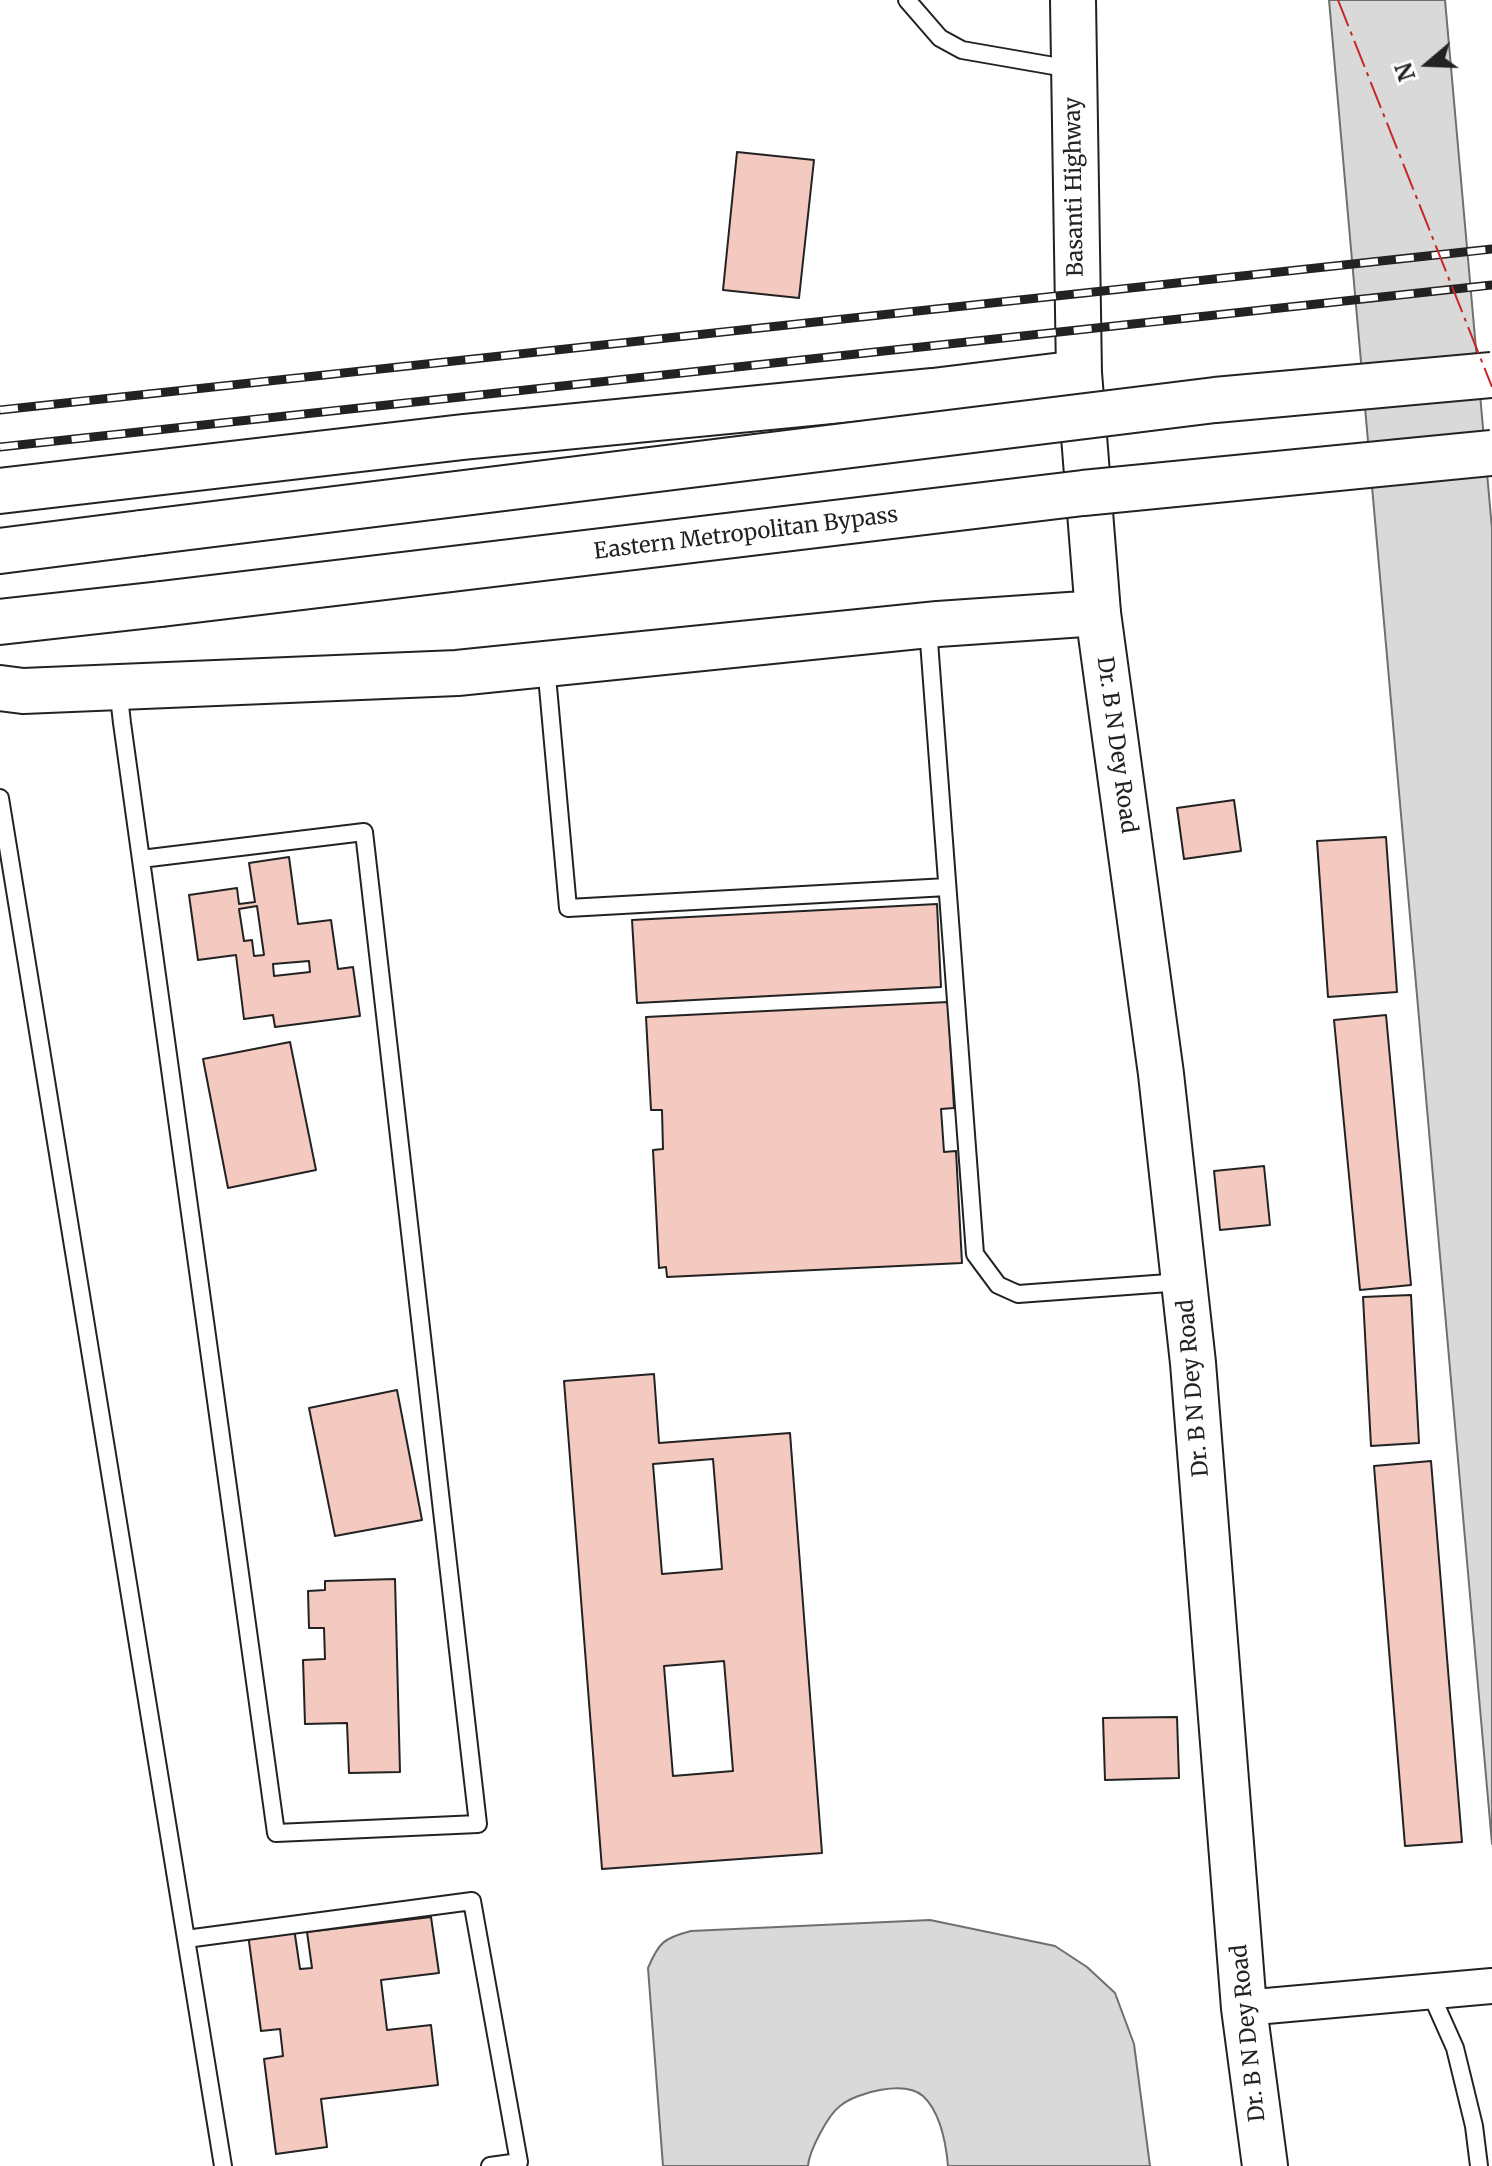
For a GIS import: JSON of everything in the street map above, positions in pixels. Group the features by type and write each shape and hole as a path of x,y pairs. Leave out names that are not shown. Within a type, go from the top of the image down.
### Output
{"main road":[{"name":"Basanti Highway","path":"1073,0 1079,373 1098,613"},
{"path":"0,491 463,437 933,391 1079,373"},
{"path":"0,551 1215,400 1492,375"},
{"name":"Eastern Metropolitan Bypass","path":"0,622 1083,493 1492,453"},
{"path":"0,688 23,691 457,673 928,625 1098,613"},
{"name":"Dr. B N Dey Road","path":"1098,613 1161,1074 1184,1282 1244,2008 1265,2166"}],"street":[{"path":"1244,2008 1461,1989"}],"lane":[{"path":"907,0 940,38 962,50 1073,69"},
{"path":"928,625 975,1254 998,1285 1018,1294 1184,1282"},
{"path":"546,664 568,908 947,887"},
{"path":"118,687 141,859 276,1833 478,1824 364,832 141,859"},
{"path":"0,798 223,2166"},
{"path":"186,1939 472,1901 519,2162 490,2166"},
{"path":"1461,1989 1455,2048 1474,2126 1479,2166"}],"shaded area":[{"path":"1329,0 1445,0 1492,529 1492,1844"},
{"path":"930,1920 1055,1946 1087,1967 1115,1993 1134,2044 1150,2166 948,2166 942,2129 929,2103 915,2091 893,2088 869,2092 840,2106 820,2134 808,2166 663,2166 648,1968 664,1942 691,1931"}],"building":[{"path":"737,152 814,160 799,298 723,290"},
{"path":"1234,800 1241,851 1184,859 1177,808"},
{"path":"1386,837 1397,992 1328,997 1317,841"},
{"path":"289,857 298,924 331,920 338,969 353,967 360,1016 275,1027 273,1015 244,1019 236,955 198,960 189,895 237,888 239,904 255,902 249,863","holes":["257,906 264,955 254,956 252,940 244,941 239,909","309,961 310,972 274,976 273,964"]},
{"path":"937,904 941,987 637,1003 632,920"},
{"path":"948,1002 954,1108 941,1109 944,1152 956,1151 962,1263 667,1277 666,1267 659,1268 653,1150 663,1149 662,1110 651,1110 646,1017"},
{"path":"1386,1015 1411,1285 1360,1290 1334,1020"},
{"path":"290,1042 316,1170 228,1188 203,1059"},
{"path":"1264,1166 1270,1225 1220,1230 1214,1171"},
{"path":"1411,1295 1419,1443 1371,1446 1363,1297"},
{"path":"654,1374 659,1443 790,1433 822,1853 602,1869 564,1381","holes":["713,1459 722,1569 662,1574 653,1464","724,1661 733,1771 673,1776 664,1666"]},
{"path":"397,1390 422,1520 335,1536 309,1408"},
{"path":"1431,1461 1462,1842 1405,1846 1374,1466"},
{"path":"395,1579 400,1772 349,1773 347,1723 305,1724 303,1660 325,1659 324,1628 309,1628 308,1591 325,1590 325,1581"},
{"path":"1177,1717 1179,1778 1105,1780 1103,1718"},
{"path":"431,1917 439,1973 381,1980 387,2030 431,2025 438,2085 321,2099 327,2147 276,2154 264,2059 283,2056 280,2029 261,2031 248,1934 294,1928 300,1969 312,1968 307,1932"}],"railway":[{"path":"0,410 1492,249"},
{"path":"0,447 1492,285"}],"power":[{"path":"1338,0 1492,387"}]}
